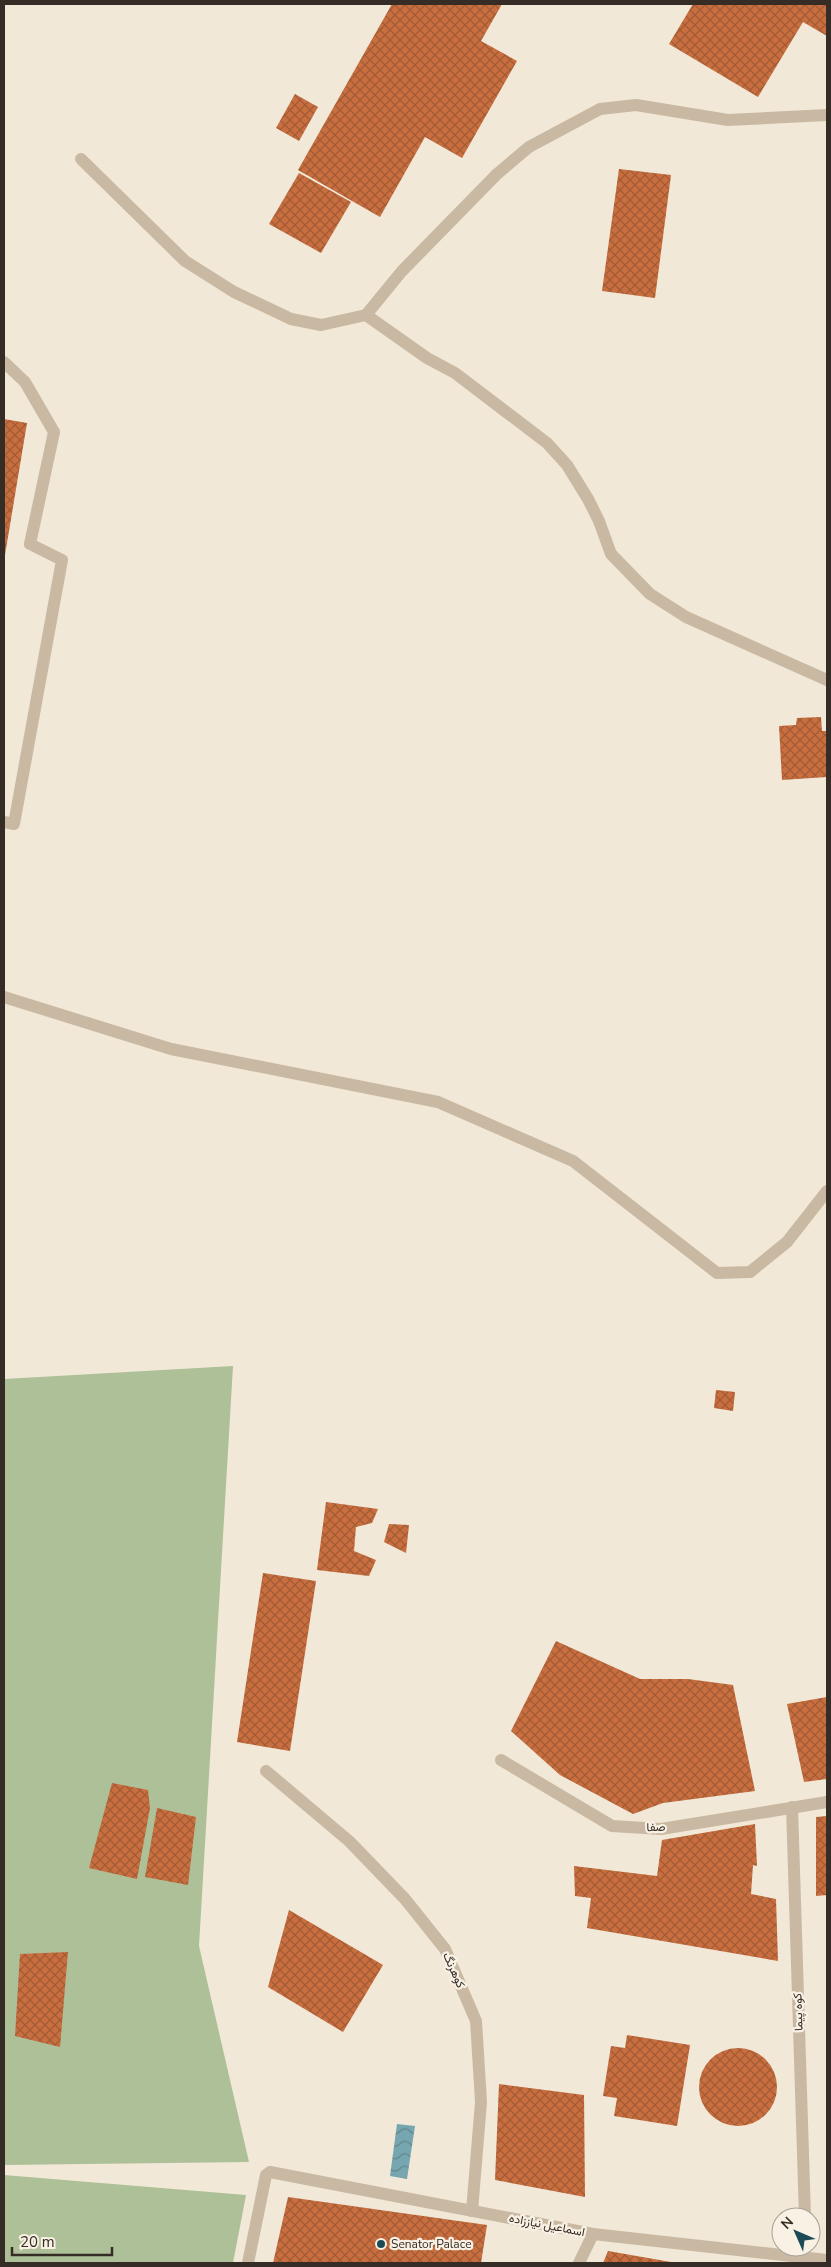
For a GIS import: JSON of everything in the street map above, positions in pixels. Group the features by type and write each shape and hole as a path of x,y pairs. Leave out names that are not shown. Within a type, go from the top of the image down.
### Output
{"street":[{"path":"81,159 185,261 234,292 291,319 321,325 366,315 402,271 497,174 529,147 600,109 636,105 728,120 827,115"},
{"path":"366,315 428,358 455,373 547,443 567,466 588,499 599,520 611,554 650,594 686,617 827,680"},
{"path":"4,362 25,382 54,432 30,544 62,560 14,824 4,822"},
{"path":"4,997 171,1049 438,1102 573,1161 717,1273 750,1272 787,1242 827,1191"},
{"name":"صفا","path":"501,1760 612,1826 661,1829 827,1802"},
{"name":"کوهرنگ","path":"266,1771 349,1842 405,1899 445,1950 476,2021 481,2102 472,2211"},
{"name":"کوه پیما","path":"792,1807 805,2207"},
{"name":"اسماعیل نیاززاده","path":"248,2263 266,2175 270,2172 593,2234 771,2249"},
{"path":"579,2263 593,2234"}],"green space":[{"path":"233,1366 199,1946 249,2162 4,2165 4,1379"},
{"path":"4,2175 246,2195 233,2263 4,2263"}],"water":[{"path":"397,2124 415,2126 407,2179 390,2176"}],"building":[{"path":"392,4 502,4 481,41 517,61 462,158 425,137 380,217 298,170"},
{"path":"693,4 827,4 827,36 803,22 758,97 669,44"},
{"path":"295,94 318,107 299,141 276,128"},
{"path":"619,169 671,175 655,298 602,291"},
{"path":"299,173 351,202 321,253 269,224"},
{"path":"4,419 27,423 5,555 4,555"},
{"path":"821,717 822,731 827,731 827,777 782,780 779,726 796,725 797,718"},
{"path":"716,1390 735,1392 733,1411 714,1408"},
{"path":"326,1502 378,1509 372,1523 356,1527 354,1551 376,1560 369,1576 317,1570"},
{"path":"389,1524 409,1525 406,1553 384,1542"},
{"path":"263,1573 316,1581 290,1751 237,1742"},
{"path":"556,1641 640,1679 688,1679 733,1685 755,1791 663,1803 633,1814 560,1775 511,1731"},
{"path":"827,1697 827,1779 804,1782 787,1704"},
{"path":"112,1783 148,1790 150,1808 137,1879 89,1868"},
{"path":"157,1808 196,1817 188,1885 145,1877"},
{"path":"827,1816 827,1895 816,1896 816,1817"},
{"path":"755,1824 757,1866 753,1865 751,1894 776,1899 778,1961 587,1928 591,1898 575,1896 574,1866 657,1876 662,1840"},
{"path":"289,1910 383,1965 343,2032 268,1987"},
{"path":"68,1952 60,2047 15,2036 20,1954"},
{"path":"627,2035 690,2045 677,2126 614,2116 617,2098 603,2096 611,2046 625,2048"},
{"path":"738,2048 753,2051 766,2059 774,2072 777,2087 774,2102 766,2115 753,2123 738,2126 723,2123 710,2115 702,2102 699,2087 702,2072 710,2059 723,2051"},
{"path":"499,2084 584,2095 585,2197 495,2180"},
{"name":"Senator Palace","path":"288,2197 487,2225 481,2263 273,2263"},
{"path":"608,2251 671,2262 671,2263 603,2263"}],"place":[{"name":"Senator Palace","path":"381,2244"}]}
